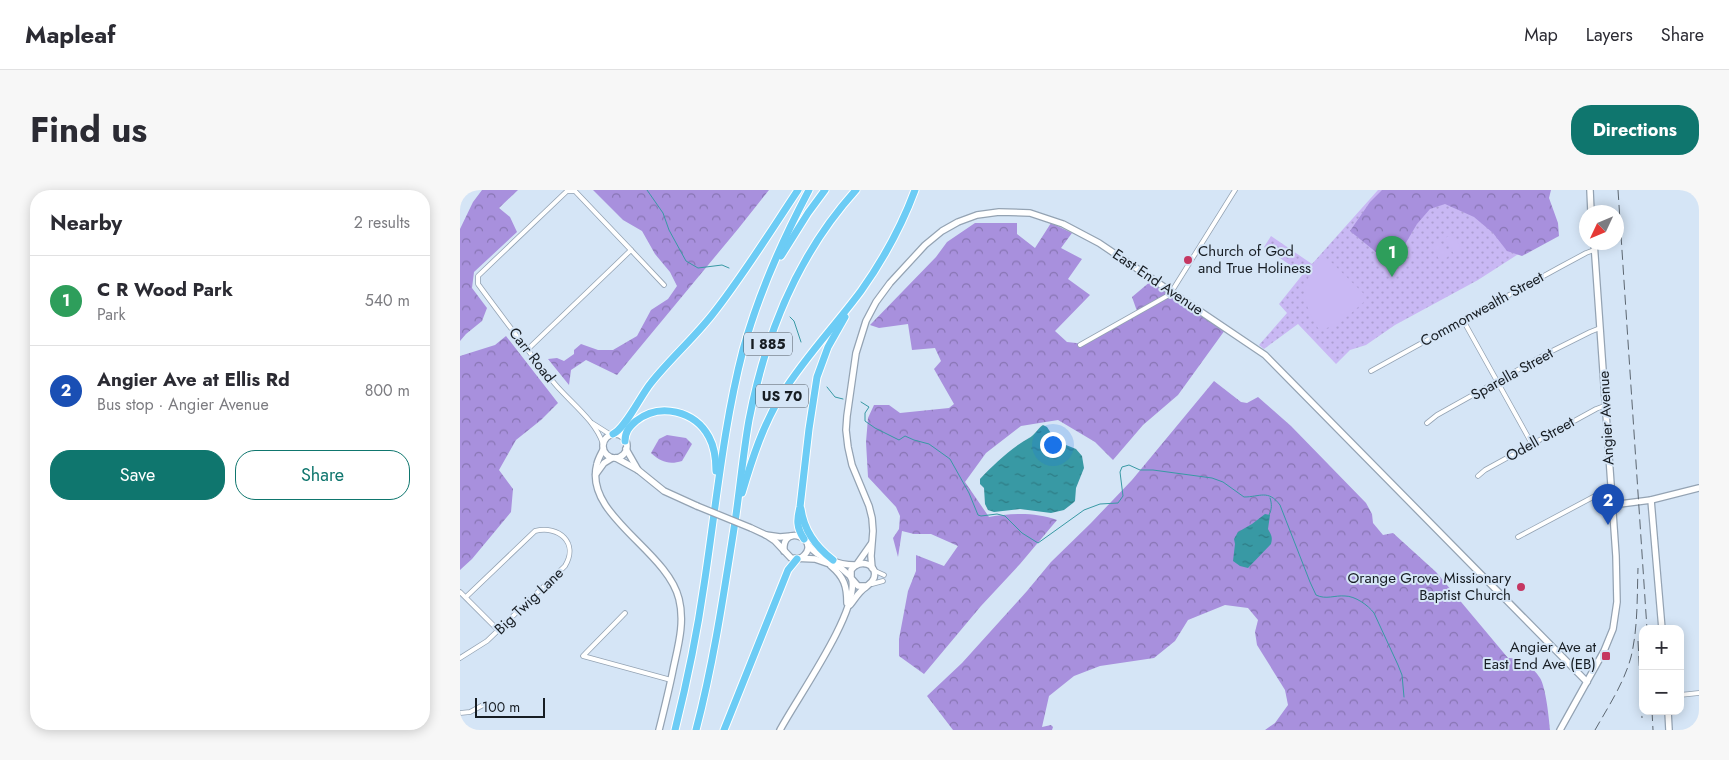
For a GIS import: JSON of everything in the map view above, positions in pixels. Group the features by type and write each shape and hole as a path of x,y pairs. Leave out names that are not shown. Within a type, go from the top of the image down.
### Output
{"highway":[{"path":"612,435 621,429 638,400 659,373 717,308 798,190"},
{"path":"764,289 783,241 809,190"},
{"name":"I 885","path":"675,730 697,627 716,490 738,373 749,330 764,289 796,232 825,190"},
{"name":"I 885","path":"696,730 718,631 749,419 758,377 770,337 786,298 805,261 827,226 856,190"},
{"name":"US 70","path":"735,518 753,457 776,405 808,358 861,290 894,235 915,190"},
{"path":"806,541 797,524 818,372 828,347 861,290"},
{"path":"625,441 630,426 646,415 665,411 678,412 689,417 703,428 713,445 716,463 716,490"},
{"path":"800,506 805,526 814,542 831,562"},
{"path":"724,730 788,570 792,563 799,559"}],"street":[{"path":"1080,345 1172,292 1235,190"},
{"path":"1590,190 1591,205"},
{"name":"Carr Road","path":"612,435 592,423 562,392 527,350 478,284 478,276 567,191 575,191 631,250"},
{"name":"East End Avenue","path":"873,569 871,544 873,524 871,512 852,465 847,438 847,416 856,353 866,321 876,302 932,238 958,222 977,215 999,212 1030,213 1063,224 1089,237 1265,355 1586,682"},
{"path":"527,350 631,250 664,284"},
{"name":"Commonwealth Street","path":"1371,371 1594,250"},
{"name":"Angier Avenue","path":"1560,730 1610,638 1616,614 1617,586 1594,250"},
{"path":"1463,320 1532,444"},
{"name":"Sparella Street","path":"1426,423 1497,382 1600,328"},
{"name":"Odell Street","path":"1478,476 1532,444 1604,406"},
{"name":"Carr Road","path":"592,423 603,447"},
{"path":"638,470 621,436 612,435 606,438 596,466 596,488 602,501 661,566 672,581 680,605 682,626 659,730"},
{"path":"603,447 606,455 638,470 664,491 697,506 766,534 780,537 799,536 816,553 843,569 858,586 868,586 883,581"},
{"path":"596,474 604,463 622,456 626,449"},
{"path":"1518,537 1610,488"},
{"path":"1612,505 1651,500 1699,488"},
{"path":"1651,500 1662,625"},
{"name":"Big Twig Lane","path":"460,658 487,641 564,566 570,558 567,541 561,534 552,530 545,528 535,531 466,598"},
{"path":"766,534 789,557 799,559 812,558 856,565 865,563 884,575"},
{"path":"784,551 785,542 790,536"},
{"path":"799,559 807,552 806,541"},
{"path":"847,610 852,592 851,570 871,544"},
{"path":"831,562 846,584 847,610"},
{"path":"780,730 830,645 847,610 858,594 874,578 873,569"},
{"path":"460,592 498,630"},
{"path":"626,613 583,656 671,680"},
{"path":"1684,695 1699,693"},
{"path":"460,713 470,712 485,704"},
{"path":"1668,715 1669,730"}],"shaded area":[{"path":"1378,190 1542,190 1548,235 1478,280 1395,325 1366,345 1350,350 1336,364 1298,324 1264,349 1259,345 1287,313 1279,304 1303,274 1264,247 1271,236 1312,264"},
{"path":"1453,234 1462,250 1454,254 1445,238"},
{"path":"1440,241 1448,257 1440,261 1432,245"},
{"path":"1322,258 1328,259 1365,295 1365,301 1341,322 1320,331 1309,312 1305,294 1309,276"}],"green space":[{"path":"482,190 518,190 499,208 510,217 517,232 474,272 472,288 487,308 482,321 460,341 460,229 473,202"},
{"path":"593,190 769,190 617,375 586,360 571,370 569,385 548,359 557,358 564,361 574,354 574,350 581,344 598,350 613,350 637,336 651,310 668,299 677,286 670,272 655,254 642,231 623,220"},
{"path":"1382,190 1551,190 1549,198 1558,223 1559,236 1522,256 1507,251 1493,233 1474,217 1445,204 1430,209 1417,224 1404,246 1387,261 1350,231 1370,202"},
{"path":"975,223 1017,223 1017,234 1035,248 1051,223 1072,233 1061,248 1082,259 1068,279 1090,295 1055,331 1067,342 1085,344 1138,314 1132,297 1151,281 1225,330 1178,395 1143,425 1113,460 1095,442 1058,420 1021,426 986,453 965,482 989,517 1023,514 1049,517 1057,520 924,674 899,656 899,639 908,591 916,571 916,555 944,566 958,546 931,534 914,534 902,531 898,557 893,538 899,529 900,516 896,507 868,477 866,442 868,418 874,405 889,405 900,413 949,408 954,404 934,369 941,361 935,348 912,350 908,324 879,328 870,325 936,257 947,242"},
{"path":"506,336 558,403 541,420 516,440 499,470 513,489 511,512 472,559 460,570 460,356 495,345"},
{"path":"1214,381 1241,402 1247,403 1258,397 1291,426 1366,503 1372,514 1373,523 1383,535 1393,533 1436,572 1508,658 1522,661 1534,671 1540,678 1544,689 1550,730 1265,730 1275,723 1288,705 1285,690 1257,645 1255,632 1258,620 1248,608 1225,605 1188,620 1175,641 1154,658 1100,666 1074,676 1049,696 1042,727 1051,725 1053,727 1052,730 953,730 927,696 962,663 1051,562 1132,480"},
{"path":"667,435 686,438 692,444 682,461 665,462 651,453 659,439"}],"water":[{"path":"1043,425 1047,427 1056,441 1076,449 1082,456 1084,468 1076,488 1075,501 1064,510 1051,513 1020,509 994,512 988,510 985,504 984,488 980,484 980,479 1003,457 1031,437"},
{"path":"1265,514 1270,515 1268,529 1272,538 1271,544 1248,568 1240,566 1233,561 1234,539 1238,532"}],"waterway":[{"path":"647,190 663,213 669,230 686,261 698,268 722,265 729,268"},
{"path":"790,317 794,321 801,342"},
{"path":"827,387 835,397 843,399"},
{"path":"861,402 869,407 865,413 865,421 875,428 899,440 905,436 929,444 950,459 969,493 978,515 997,514 1005,516 1022,533 1038,543 1084,510 1100,504 1118,503 1123,496 1120,472 1122,467 1129,465 1140,470 1212,478 1223,482 1244,497 1264,495 1272,497 1280,505 1316,595 1323,597 1349,596 1365,604 1374,613 1402,675 1404,697"},
{"path":"1269,515 1271,511 1270,498"}],"railway":[{"path":"1618,190 1647,625"},
{"path":"1595,730 1620,685 1631,657 1636,624 1638,568"},
{"path":"1638,641 1642,718"},
{"path":"1652,715 1653,730"}],"place":[{"name":"Church of God and True Holiness","path":"1188,260"},
{"name":"C R Wood Park","path":"1392,277"},
{"name":"Angier Ave at Ellis Rd","path":"1608,525"},
{"name":"Orange Grove Missionary Baptist Church","path":"1521,587"},
{"name":"Angier Ave at East End Ave (EB)","path":"1606,656"}]}
